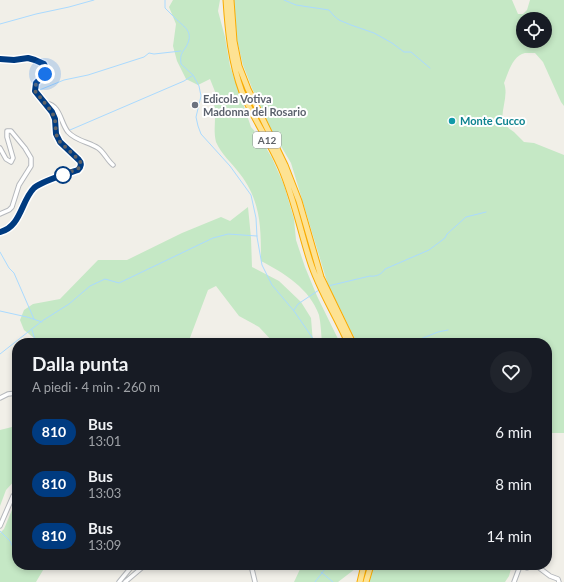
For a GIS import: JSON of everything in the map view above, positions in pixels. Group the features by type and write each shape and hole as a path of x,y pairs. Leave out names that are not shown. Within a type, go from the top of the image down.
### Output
{"highway":[{"name":"A12","path":"227,0 239,66 248,89 285,165 299,201 319,278 333,308 350,338"},
{"name":"A12","path":"346,333 347,338"},
{"path":"360,582 363,570"},
{"path":"366,582 369,570"}],"street":[{"path":"0,59 14,60 28,58 44,64 45,74 36,83 35,91 52,112 59,139 81,163 78,170 50,180 34,188 16,220 1,232 0,235"},
{"path":"45,103 50,104 58,111 66,130 70,134 97,148 113,165"},
{"path":"0,148 6,159 11,162 13,158 7,137 7,131 11,131 31,158 31,166 19,186 12,207 0,214"},
{"path":"0,398 12,394"},
{"path":"0,526 12,498"},
{"path":"119,582 129,570"},
{"path":"125,582 139,570"},
{"path":"252,570 255,582"},
{"path":"514,582 518,570"},
{"path":"542,570 550,576 558,579 559,582"}],"green space":[{"path":"173,0 220,0 218,11 225,37 230,66 251,127 259,136 272,158 284,185 294,219 296,240 305,267 338,338 322,338 319,315 309,297 287,277 261,261 260,226 256,205 252,194 247,184 216,142 215,108 210,97 216,94 210,79 198,85 186,79 177,61 173,46 176,24 169,7"},
{"path":"234,0 512,0 517,12 516,48 552,48 552,12 525,12 530,0 564,0 564,106 543,62 535,53 525,53 521,54 514,61 504,83 506,93 502,119 503,124 524,142 534,143 564,155 564,433 552,433 552,338 354,338 328,285 291,163 269,126 243,65 237,40"},
{"path":"248,207 252,267 279,281 301,302 311,318 313,338 269,338 259,327 239,316 216,286 208,290 190,338 34,338 24,330 20,320 24,310 33,304 60,299 98,260 127,260 182,233 221,217 230,221"},
{"path":"12,427 12,483 6,490 0,506 0,430"},
{"path":"12,510 12,570 43,570 36,582 0,582 0,533 4,529"},
{"path":"300,570 354,570 338,582 294,582"},
{"path":"371,570 511,570 505,582 368,582"}],"waterway":[{"path":"0,24 94,0"},
{"path":"165,0 165,8 186,28 189,34 188,42 181,55 181,64 193,75 199,86 201,96 196,117 201,134 230,166 251,195 256,218 257,237 262,265 272,285 294,311 313,338"},
{"path":"284,0 296,5 329,10 339,20 374,33 404,52 411,52 430,68"},
{"path":"37,91 64,80 88,75 144,57 149,53 154,54 181,51"},
{"path":"70,130 184,81 192,76"},
{"path":"328,286 379,275 385,269 429,250 445,238 447,234 466,217 486,212"},
{"path":"20,338 42,321 69,304 90,286 105,279 119,283 213,238 228,234 257,236"},
{"path":"0,252 9,268 14,273 34,319"},
{"path":"294,310 298,304 319,290"},
{"path":"0,311 42,322"},
{"path":"32,330 34,338"},
{"path":"423,338 448,330"},
{"path":"0,354 12,345"},
{"path":"0,531 10,541 12,545"},
{"path":"315,582 324,570"},
{"path":"321,572 333,582"}],"bus line":[{"name":"810","path":"0,59 14,60 28,58 44,64 46,71 36,83 35,91 52,112 55,119 56,134 60,142 81,163 78,170 50,180 34,188 28,196 16,220 7,229 0,232"}],"place":[{"name":"Edicola Votiva Madonna del Rosario","path":"195,105"},
{"name":"Monte Cucco","path":"452,121"}],"route":[{"path":"45,74 36,83 35,91 52,112 55,119 56,134 60,142 81,163 78,170 63,175"}]}
